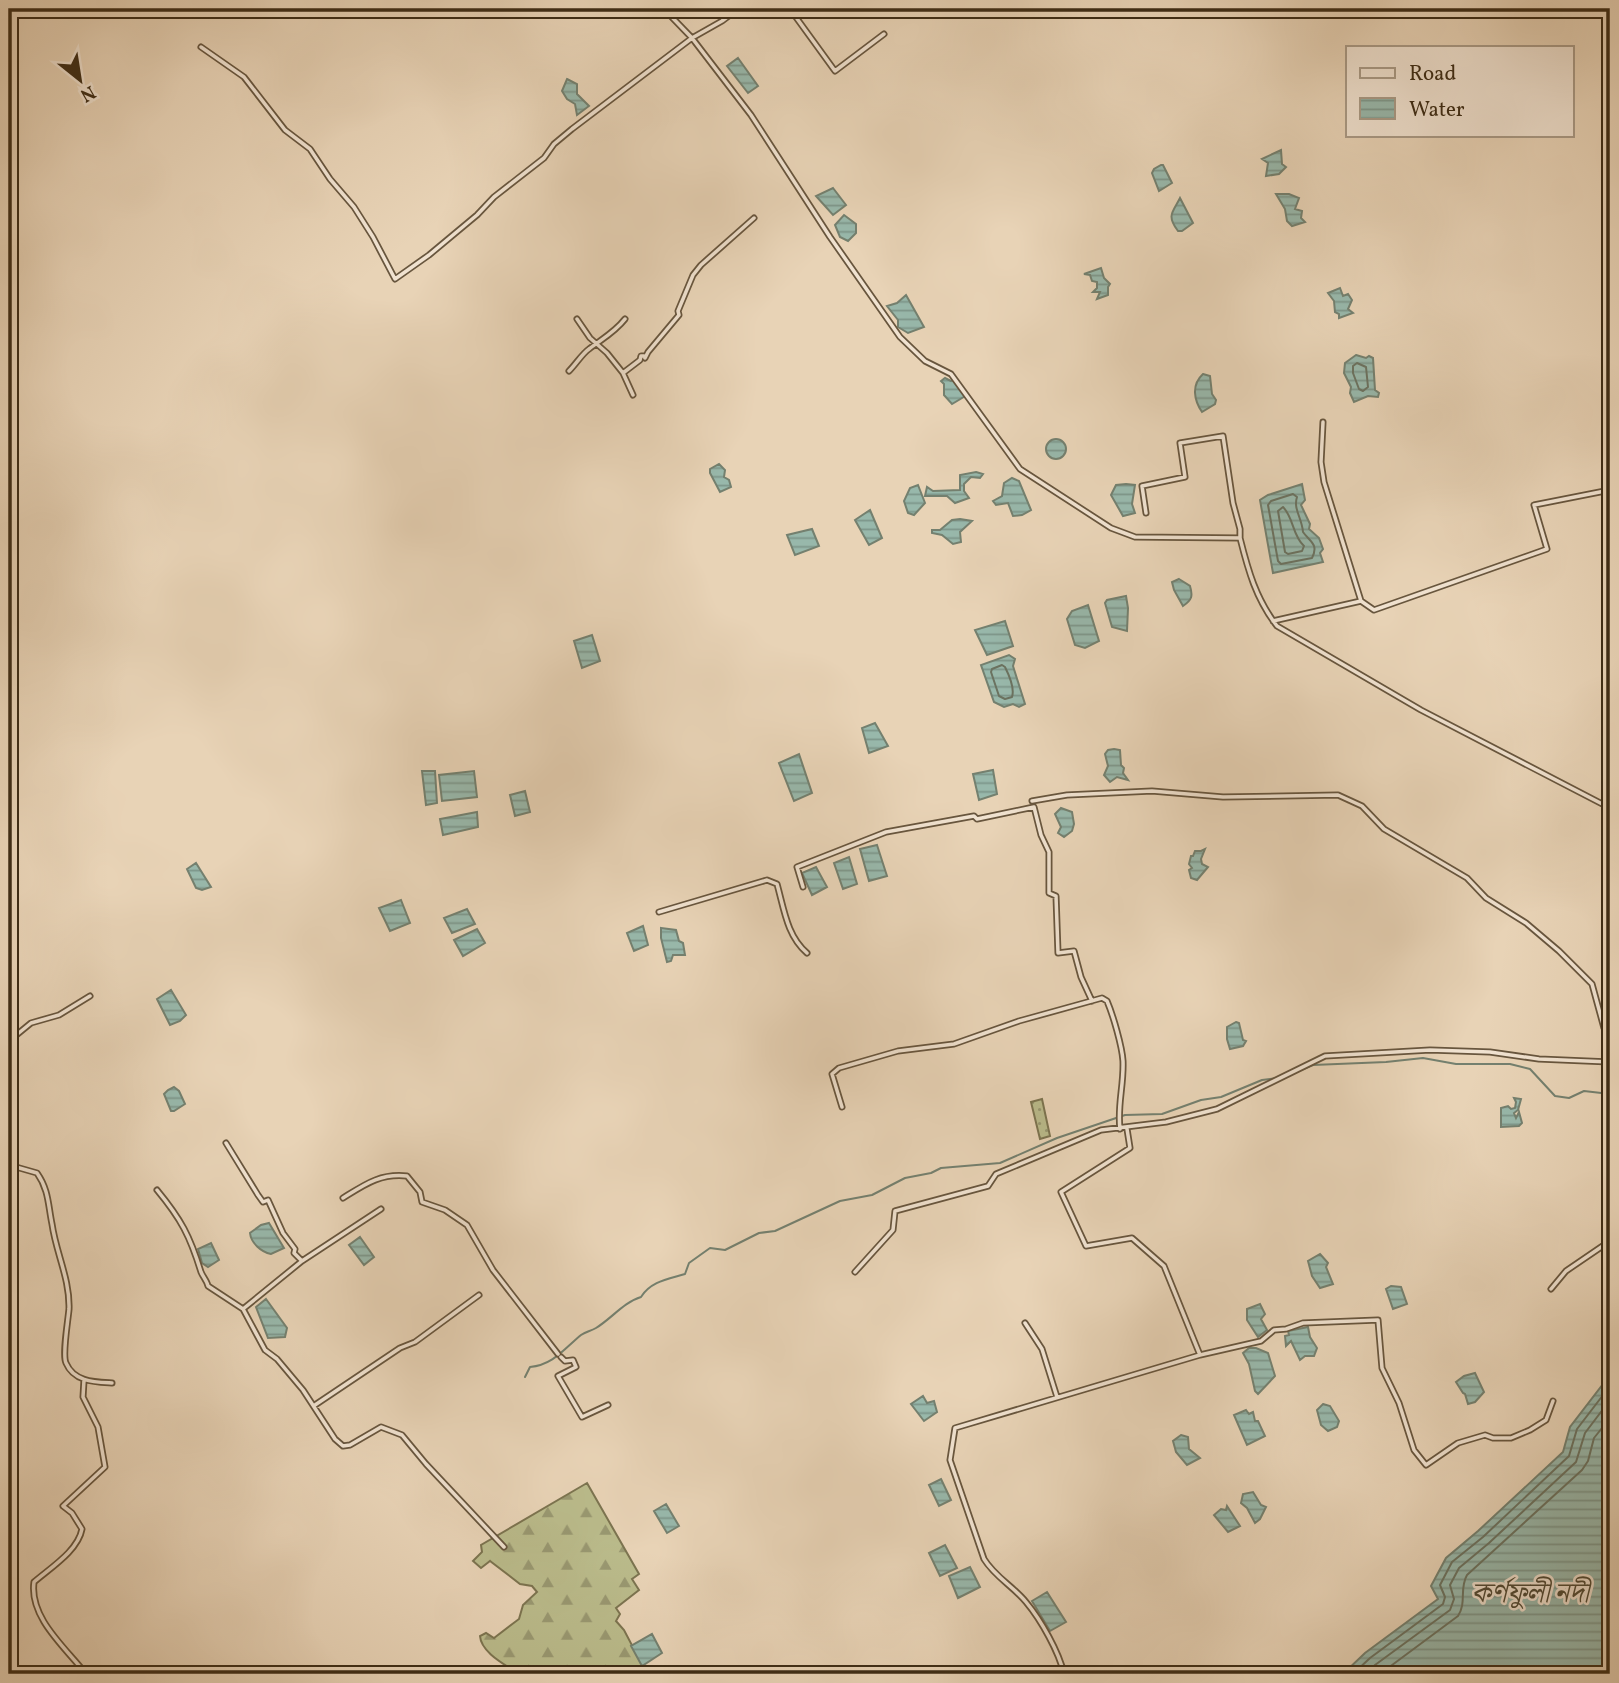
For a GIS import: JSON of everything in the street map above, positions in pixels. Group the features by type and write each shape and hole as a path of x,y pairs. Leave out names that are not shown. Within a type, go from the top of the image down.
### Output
{"street":[{"path":"664,9 692,38 751,115 830,237 900,337 925,361 951,374 1020,469 1111,528 1135,537 1240,538"},
{"path":"201,47 244,77 285,130 310,149 373,237 395,279 477,215 494,197 544,158 572,129 692,38 738,9"},
{"path":"790,9 835,71 884,34"},
{"path":"623,373 640,360 641,356 645,357 679,315 678,311 693,275 701,265 754,218"},
{"path":"569,371 589,349 618,328 625,318"},
{"path":"577,319 590,338 623,373 633,395"},
{"path":"1323,422 1321,462 1324,482 1361,601 1374,610 1547,549 1534,505 1610,490"},
{"path":"1146,513 1142,486 1185,477 1180,443 1223,436 1248,572 1261,606 1277,626 1422,710 1610,808"},
{"path":"1273,621 1361,601"},
{"path":"1031,801 1067,794 1152,791 1223,797 1338,795 1362,806 1384,829 1467,878 1486,898 1526,923 1559,951 1592,984 1604,1028 1610,1027"},
{"path":"803,887 797,867 886,832 974,816 977,819 1034,807 1041,835 1049,852 1049,893 1055,896 1058,953 1074,951 1081,977 1092,1001"},
{"path":"659,912 767,880 776,884 790,930 797,945 807,953"},
{"path":"9,1041 31,1023 44,1017 59,1015 90,996"},
{"path":"842,1107 832,1074 839,1068 898,1051 954,1044 1019,1021 1102,998 1107,1001 1123,1059 1118,1111 1120,1129"},
{"path":"855,1272 893,1230 895,1211 988,1186 996,1174 1101,1130 1127,1129 1166,1122 1217,1109 1325,1056 1430,1050 1610,1062"},
{"path":"1127,1129 1130,1148 1061,1192 1086,1246 1132,1238 1164,1266 1200,1355"},
{"path":"226,1143 263,1202 268,1200 283,1233 295,1249 294,1254 302,1261"},
{"path":"9,1162 37,1173 48,1193 52,1226 68,1293 68,1331 64,1359 84,1380 112,1383"},
{"path":"343,1198 371,1180 407,1176 420,1192 422,1202 445,1210 467,1225 493,1270 565,1361 573,1360 576,1367 558,1376 582,1418 608,1405"},
{"path":"157,1190 188,1232 199,1259 202,1276 208,1286 243,1309 265,1350 278,1359 315,1405 335,1439 343,1446 350,1445 381,1427 402,1435 504,1547"},
{"path":"243,1309 302,1261 382,1209"},
{"path":"1551,1289 1566,1271 1610,1241"},
{"path":"315,1405 400,1348 415,1342 479,1295"},
{"path":"1064,1674 1060,1658 1026,1602 992,1572 984,1559 950,1460 955,1428 1200,1355 1261,1341 1274,1330 1303,1323 1378,1320 1382,1368 1399,1403 1414,1450 1426,1465 1458,1443 1485,1435 1511,1438 1530,1430 1546,1420 1553,1401"},
{"path":"1026,1323 1042,1349 1057,1397"},
{"path":"84,1380 83,1397 97,1427 105,1467 63,1506 72,1513 82,1529 81,1535 68,1552 34,1582 33,1592 38,1612 86,1674"}],"green space":[{"path":"1042,1099 1050,1136 1040,1139 1031,1102"},
{"path":"587,1483 639,1574 632,1579 639,1590 616,1608 620,1614 616,1621 624,1630 647,1674 516,1674 484,1647 480,1636 486,1633 494,1638 519,1619 523,1605 537,1592 532,1586 520,1584 490,1561 481,1568 473,1561 482,1552 481,1545"}],"water":[{"path":"738,58 758,86 748,93 727,66"},
{"path":"567,79 577,84 577,94 589,106 577,115 575,104 567,99 562,91"},
{"path":"1281,150 1282,164 1286,167 1279,174 1266,176 1268,163 1262,159"},
{"path":"1161,165 1172,183 1159,191 1152,173"},
{"path":"833,188 846,205 833,215 816,196"},
{"path":"1276,194 1289,194 1299,198 1295,209 1302,211 1301,218 1305,222 1292,226 1287,221 1285,209"},
{"path":"1180,198 1193,223 1178,231 1172,217"},
{"path":"844,215 856,224 856,233 848,241 840,237 835,225"},
{"path":"1101,268 1104,278 1110,284 1108,295 1097,299 1100,292 1093,292 1097,288 1097,282 1092,281 1090,275 1084,274"},
{"path":"1340,288 1343,296 1348,294 1352,300 1348,309 1353,313 1339,318 1339,314 1335,312 1334,301 1328,293"},
{"path":"906,295 924,327 908,333 898,327 898,320 887,306 897,303"},
{"path":"1356,355 1373,358 1378,397 1368,396 1354,402 1344,373 1345,363"},
{"path":"1203,374 1210,376 1212,394 1216,400 1215,404 1202,412 1197,403 1195,388"},
{"path":"945,378 951,381 955,378 967,395 952,404 944,395 944,384 941,381"},
{"path":"1052,439 1060,439 1066,449 1060,459 1052,459 1046,453 1046,445"},
{"path":"719,464 725,470 724,477 729,480 731,487 720,492 710,473 710,469"},
{"path":"976,472 983,474 980,478 971,477 964,484 964,491 969,498 955,503 947,496 925,496 927,487 933,491 960,490 960,475"},
{"path":"1012,478 1019,481 1031,510 1022,515 1013,516 1008,503 996,505 993,501 1002,496 1004,483"},
{"path":"1302,484 1305,500 1301,505 1310,524 1309,529 1319,538 1323,549 1320,553 1323,562 1273,573 1260,500"},
{"path":"918,485 925,503 914,515 908,513 904,501 910,488"},
{"path":"1116,485 1135,485 1132,504 1135,513 1123,516 1111,495"},
{"path":"870,510 882,538 869,545 855,520"},
{"path":"952,520 972,521 960,532 961,542 953,544 942,535 932,533 932,530 940,530"},
{"path":"812,529 819,546 795,555 787,535"},
{"path":"1179,579 1190,586 1191,592 1190,600 1183,606 1172,582"},
{"path":"1126,596 1127,631 1112,627 1105,603 1107,600"},
{"path":"1088,605 1099,641 1085,648 1075,645 1067,619 1072,611"},
{"path":"1005,621 1013,646 987,655 975,630"},
{"path":"592,635 600,661 582,668 574,641"},
{"path":"1009,655 1015,659 1013,666 1025,704 1019,707 1013,704 1004,707 994,702 981,665"},
{"path":"875,723 888,746 869,753 862,728"},
{"path":"1114,749 1120,750 1123,773 1128,780 1117,777 1110,782 1104,775 1108,766 1105,754"},
{"path":"799,754 812,793 794,801 779,763"},
{"path":"993,770 997,794 979,800 973,774"},
{"path":"422,771 435,771 437,803 426,805"},
{"path":"474,771 477,797 442,801 439,775"},
{"path":"525,791 530,812 515,816 510,795"},
{"path":"1061,808 1072,812 1074,824 1072,831 1064,837 1058,833 1061,827 1055,814"},
{"path":"477,812 478,827 443,835 440,819"},
{"path":"877,845 887,876 869,881 860,849"},
{"path":"1205,849 1201,859 1202,864 1208,867 1197,880 1191,878 1191,856 1195,851"},
{"path":"849,857 857,884 843,889 834,863"},
{"path":"196,863 211,887 202,890 196,888 187,869"},
{"path":"816,867 827,887 812,895 802,873"},
{"path":"401,900 410,923 390,931 379,908"},
{"path":"467,909 475,924 452,933 444,918"},
{"path":"643,926 648,945 634,951 627,933"},
{"path":"661,928 676,930 679,941 683,943 685,955 673,955 671,961 667,962"},
{"path":"477,929 485,943 463,956 454,940"},
{"path":"171,990 186,1015 170,1025 157,999"},
{"path":"1239,1023 1243,1040 1246,1041 1243,1046 1230,1049 1227,1027"},
{"path":"174,1087 185,1104 171,1111 164,1094"},
{"path":"1514,1098 1521,1099 1518,1110 1514,1113 1516,1118 1519,1112 1522,1123 1519,1126 1501,1127 1501,1108 1515,1108"},
{"path":"269,1223 284,1248 271,1254 257,1246 250,1233"},
{"path":"360,1237 374,1257 364,1265 349,1245"},
{"path":"211,1243 219,1260 208,1267 202,1263 198,1249"},
{"path":"1320,1254 1328,1263 1326,1267 1333,1284 1320,1288 1312,1276 1308,1261"},
{"path":"1391,1286 1401,1287 1407,1304 1393,1309 1386,1289"},
{"path":"266,1299 287,1328 285,1337 268,1338 256,1307"},
{"path":"1260,1304 1265,1314 1261,1319 1267,1330 1258,1337 1247,1320 1247,1309"},
{"path":"1308,1327 1310,1337 1317,1348 1314,1356 1305,1356 1300,1360 1291,1341 1286,1346 1285,1336 1289,1335 1288,1331"},
{"path":"1249,1348 1268,1353 1275,1376 1258,1394 1243,1353"},
{"path":"1475,1373 1484,1392 1475,1402 1468,1404 1465,1394 1456,1382"},
{"name":"কর্ণফুলী নদী","path":"1610,1375 1610,1674 1343,1674 1365,1653 1438,1599 1431,1586 1446,1558 1563,1452 1570,1427"},
{"path":"923,1396 927,1403 934,1401 937,1412 924,1421 911,1404"},
{"path":"1323,1404 1330,1406 1339,1421 1337,1427 1328,1431 1321,1425 1317,1410"},
{"path":"1246,1410 1249,1414 1253,1412 1255,1421 1258,1421 1265,1436 1247,1445 1234,1415"},
{"path":"1181,1435 1188,1437 1189,1449 1200,1458 1187,1465 1176,1452 1173,1441"},
{"path":"941,1479 951,1500 939,1506 929,1485"},
{"path":"1253,1492 1261,1505 1266,1507 1255,1523 1241,1503 1243,1494"},
{"path":"666,1504 679,1526 667,1533 654,1511"},
{"path":"1227,1506 1240,1526 1228,1532 1214,1515 1221,1509 1226,1510"},
{"path":"945,1545 957,1568 940,1576 929,1553"},
{"path":"970,1567 980,1587 958,1598 949,1576"},
{"path":"1047,1592 1066,1622 1050,1631 1032,1601"},
{"path":"652,1634 662,1653 642,1666 631,1646"}],"waterway":[{"path":"1289,1075 1313,1065 1423,1058 1456,1064 1510,1064 1530,1069 1555,1096 1569,1098 1584,1091 1610,1094"},
{"path":"525,1377 530,1367 552,1360 581,1335 596,1328 641,1297 650,1287 685,1274 689,1263 710,1248 725,1250 759,1233 775,1231 840,1201 872,1195 905,1178 931,1173 941,1168 1000,1163 1057,1138 1125,1115 1162,1114 1201,1100 1221,1097 1262,1080 1277,1078"}]}
